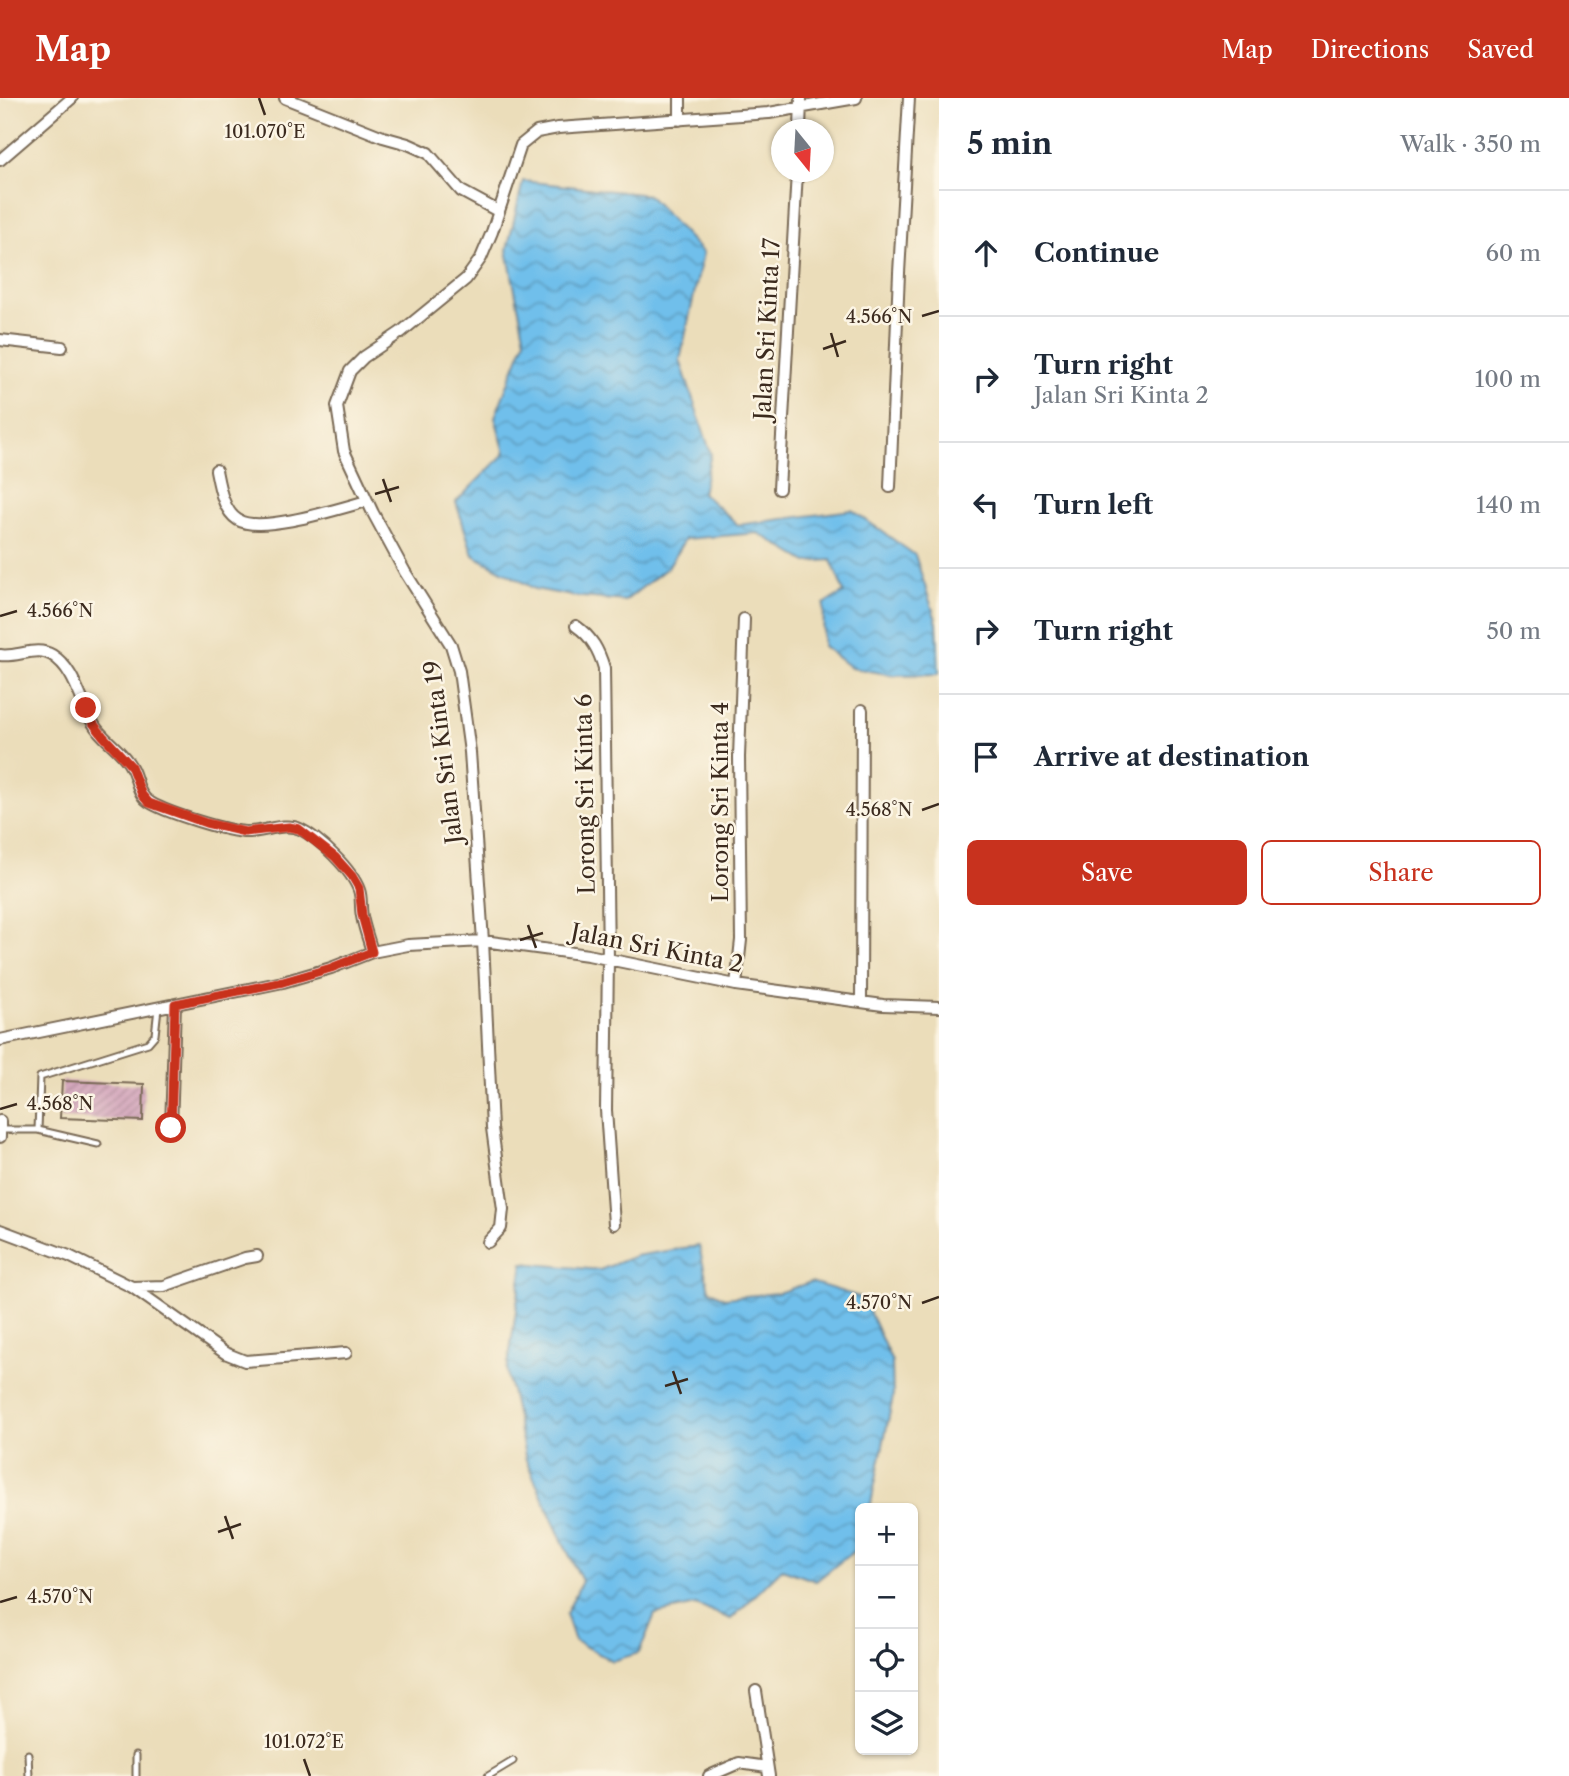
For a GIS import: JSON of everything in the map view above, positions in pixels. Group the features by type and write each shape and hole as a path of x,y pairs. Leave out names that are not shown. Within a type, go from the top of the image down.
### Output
{"street":[{"path":"0,160 72,98"},
{"path":"285,98 428,153 461,191 498,211"},
{"path":"680,98 680,120"},
{"name":"Jalan Sri Kinta 19","path":"488,1242 501,1228 503,1209 492,1128 470,752 459,671 451,645 405,572 344,451 337,406 350,371 364,357 401,332 466,279 481,258 492,232 521,145 537,132 558,128 769,113 801,102 856,98"},
{"path":"890,487 909,98"},
{"name":"Jalan Sri Kinta 17","path":"779,489 796,182"},
{"path":"0,340 62,347"},
{"path":"216,470 219,488 228,508 238,520 247,522 284,522 367,500"},
{"name":"Lorong Sri Kinta 4","path":"736,985 741,940 739,757 744,619"},
{"name":"Lorong Sri Kinta 6","path":"576,626 586,632 599,651 604,668 608,959 606,1110 614,1224"},
{"path":"0,655 43,651 53,655 79,690 93,723 131,766 142,795 149,803 232,830 245,832 289,827 299,829 313,838 352,876 359,888 362,915 372,952"},
{"path":"861,1002 862,710"},
{"name":"Jalan Sri Kinta 2","path":"0,1040 283,982 372,952 408,945 483,941 608,959 736,985 905,1007 939,1007"},
{"path":"171,1128 175,1004"},
{"path":"0,1230 69,1256 132,1286 225,1353 244,1361 346,1353"},
{"path":"132,1286 164,1286 257,1256"},
{"path":"709,1776 739,1763 768,1772 756,1691"}],"lane":[{"path":"38,1130 40,1077 148,1043 155,1035 158,1008"},
{"path":"0,1130 38,1130 98,1144"},
{"path":"28,1754 29,1776"},
{"path":"136,1755 136,1776"},
{"path":"488,1776 513,1760"}],"water":[{"path":"523,181 648,195 703,253 680,360 711,454 702,493 738,525 852,510 915,555 937,623 939,674 893,675 851,668 823,646 824,604 844,592 831,560 807,562 758,533 685,539 668,567 625,601 535,589 473,555 456,502 505,453 495,417 525,340 507,250"},
{"path":"699,1246 709,1290 724,1298 778,1293 811,1282 863,1298 892,1362 893,1397 871,1503 855,1503 855,1550 816,1581 782,1569 731,1619 696,1605 655,1614 639,1653 612,1661 575,1641 566,1614 582,1581 526,1460 507,1372 523,1263 600,1270 635,1256"}],"building":[{"path":"62,1081 144,1084 143,1121 60,1118"}],"route":[{"path":"86,708 103,736 131,766 142,795 149,803 232,830 255,832 289,827 299,829 313,838 335,857 359,888 362,915 372,952 283,982 175,1004 171,1128"}]}
